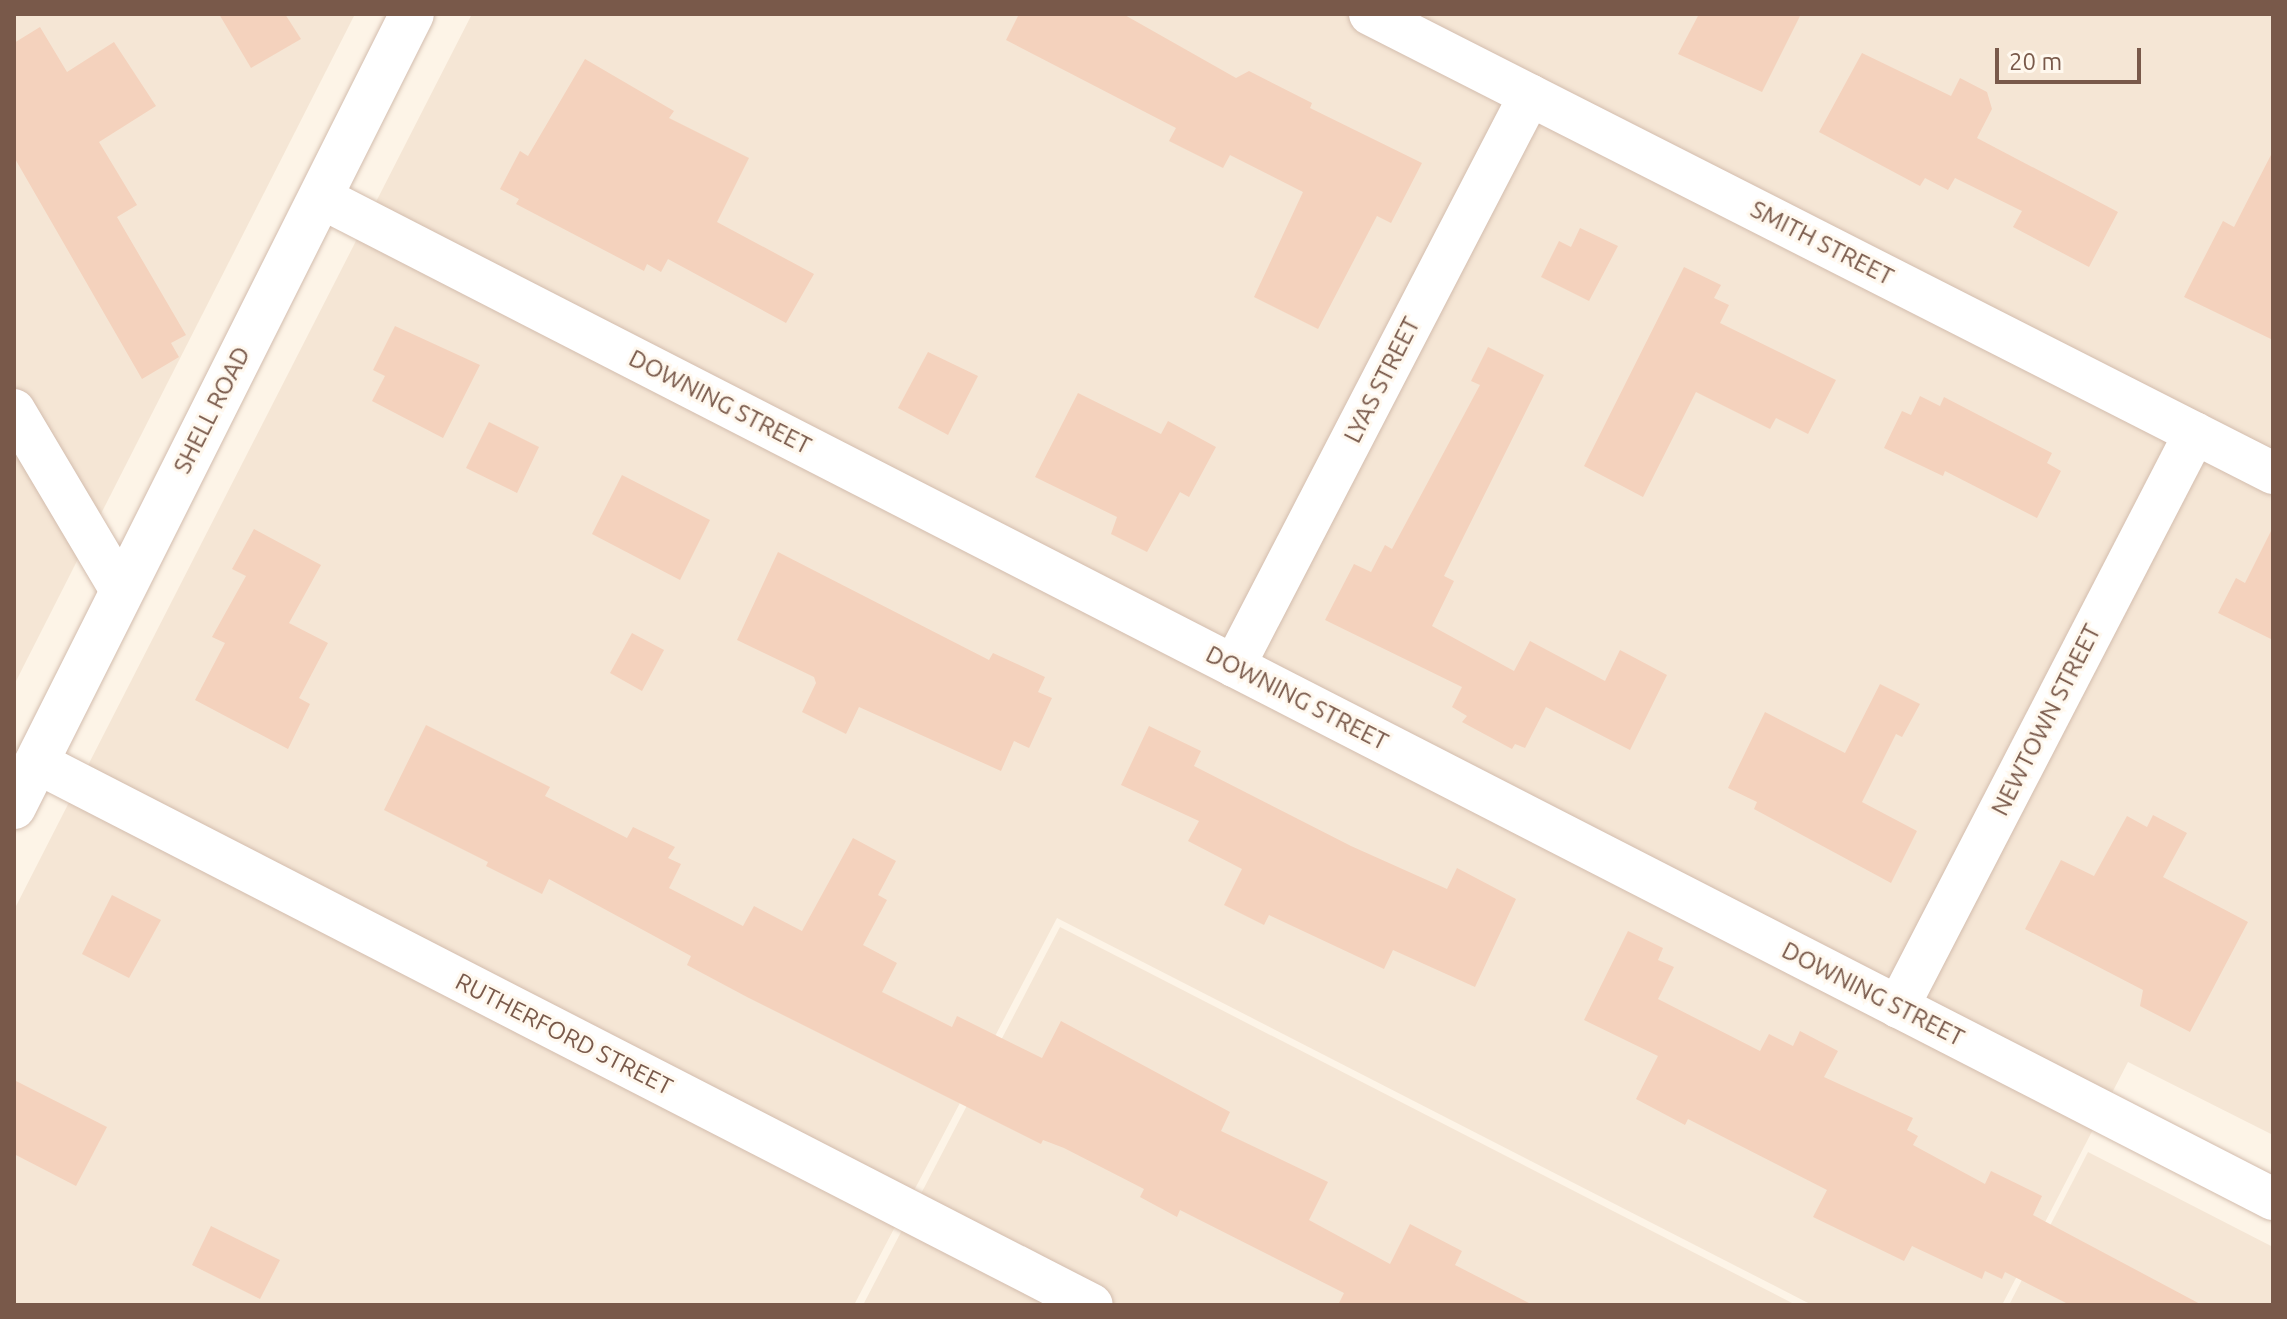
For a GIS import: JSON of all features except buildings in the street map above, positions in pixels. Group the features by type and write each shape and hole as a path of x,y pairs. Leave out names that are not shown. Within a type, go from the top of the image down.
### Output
{"street":[{"name":"SHELL ROAD","path":"14,807 412,14"},
{"name":"SMITH STREET","path":"1370,14 2273,473"},
{"name":"LYAS STREET","path":"1234,666 1530,95"},
{"name":"DOWNING STREET","path":"320,197 2273,1199"},
{"path":"14,410 121,590"},
{"name":"NEWTOWN STREET","path":"1898,1007 2195,433"},
{"name":"RUTHERFORD STREET","path":"36,762 1092,1305"}],"shaded area":[{"path":"14,14 355,14 14,685"},
{"path":"472,14 2273,14 2273,1135 2128,1062 2002,1305 1812,1305 1057,918 854,1305 14,1305 14,910"},
{"path":"1060,927 1796,1305 863,1305"},
{"path":"2088,1152 2273,1247 2273,1305 2009,1305"}]}
